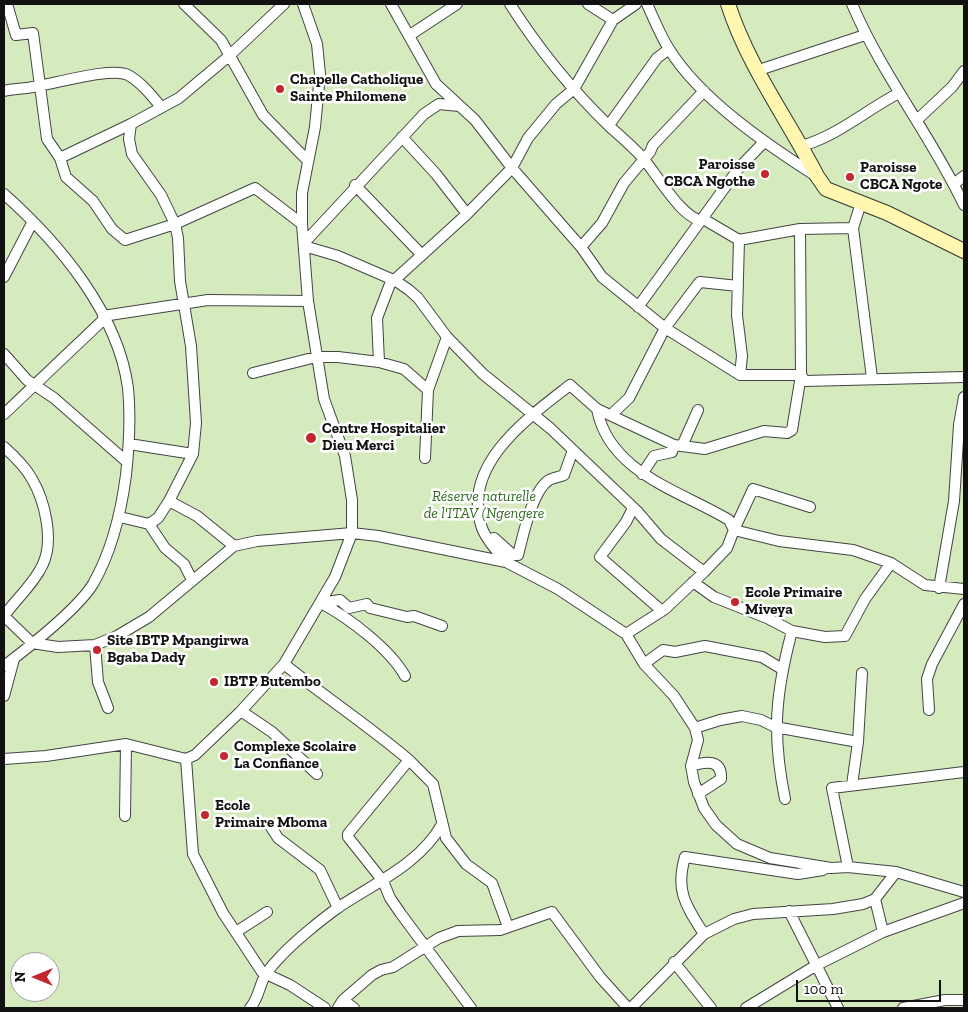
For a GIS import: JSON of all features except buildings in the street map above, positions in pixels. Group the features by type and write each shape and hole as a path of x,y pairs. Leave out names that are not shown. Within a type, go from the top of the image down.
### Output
{"street":[{"path":"7,4 16,35 32,34 47,139 60,158 66,177 92,201 112,229 125,240 175,224 255,188 302,224"},
{"path":"184,4 221,40 263,115 307,160"},
{"path":"60,158 179,98 230,56 284,4"},
{"path":"4,759 46,756 126,744 186,759 205,746 241,711 284,664 335,578 352,533 352,500 345,456 324,399 308,301 302,224 302,193 315,127 320,74 317,44 303,4"},
{"path":"391,4 436,84 475,120 512,168 581,247 602,277 665,328 740,376 801,375"},
{"path":"410,35 457,4"},
{"path":"510,4 538,44 574,89 644,159 683,209 700,221 705,220 739,240 800,229 853,228"},
{"path":"588,4 614,20"},
{"path":"379,362 377,318 383,297 390,284 466,214 512,168 528,138 556,104 574,89 614,20 636,4"},
{"path":"647,4 669,49 704,91 764,142 816,176"},
{"path":"728,4 738,34 756,71 801,146 816,176 826,189 932,233 964,251"},
{"path":"852,4 865,35 917,120 964,205"},
{"path":"756,71 865,35"},
{"path":"609,125 657,58 669,49"},
{"path":"917,120 952,87 964,70"},
{"path":"4,90 38,86 101,74 127,74 162,107"},
{"path":"581,247 602,222 624,183 653,145 704,91"},
{"path":"801,146 820,142 871,108 899,93"},
{"path":"304,244 355,185 424,114 439,104 459,106"},
{"path":"130,124 129,139 132,154 162,195 175,224 180,250 180,281 194,388 196,423 193,454 169,501 158,518 149,524"},
{"path":"402,137 436,174 466,214"},
{"path":"638,307 739,168 764,142"},
{"path":"954,184 964,176"},
{"path":"355,185 421,254"},
{"path":"4,194 72,262 114,335 124,366 128,389 129,444 120,517 107,554 92,585 72,608 4,666"},
{"path":"861,204 853,228 872,378"},
{"path":"4,277 32,222"},
{"path":"506,562 482,529 479,518 481,485 496,453 510,434 532,413 570,385 597,409 612,414 678,445 705,449 764,432 787,433 792,430 801,375 800,229"},
{"path":"739,240 737,315 742,356 740,376"},
{"path":"304,244 396,280 418,298 448,337 483,374 532,413 633,508 661,538 704,572"},
{"path":"612,414 628,398 665,328 700,282 738,286"},
{"path":"4,414 103,318 184,303 222,300 308,301"},
{"path":"425,458 428,390 448,337"},
{"path":"4,354 34,384 54,398 127,462"},
{"path":"253,373 316,357 338,357 379,362 404,368 428,390"},
{"path":"801,375 805,381 964,377"},
{"path":"939,588 954,501 959,425 964,397"},
{"path":"597,409 600,425 626,460 642,474 729,520 734,530"},
{"path":"642,474 654,456 672,452 698,410"},
{"path":"129,444 193,454"},
{"path":"4,447 32,478 40,498 48,538 44,561 40,571 4,616 32,643 58,647 95,646 150,617 234,546 257,541 352,533 378,536 506,562 558,589 626,634 644,664 674,696 695,728 698,740 691,766 698,794 713,821 737,844 770,858 831,868"},
{"path":"489,540 494,538 513,554 518,555 533,504 539,491 549,480 564,475 573,450"},
{"path":"626,634 662,611 727,548 753,489 810,507"},
{"path":"169,501 197,516 234,546"},
{"path":"633,508 626,522 600,557 662,611"},
{"path":"120,517 149,524 165,548 184,564 192,580"},
{"path":"734,530 787,542 853,550 891,563 925,585 939,588 964,589"},
{"path":"693,582 714,597 767,618 792,631 825,637 845,636 865,599 891,563"},
{"path":"321,603 340,600 349,608 367,604 370,608 407,617 414,616 442,626"},
{"path":"321,603 374,642 397,662 405,676"},
{"path":"929,710 927,679 932,664 964,604"},
{"path":"785,799 777,762 775,727 782,669 792,631"},
{"path":"95,646 98,682 108,708"},
{"path":"644,664 663,650 675,652 705,646 762,657 782,669"},
{"path":"4,696 14,658"},
{"path":"284,664 319,692 374,730 409,760 433,784 446,838 466,864 492,883 508,927"},
{"path":"852,786 858,742 862,673"},
{"path":"241,711 272,732 317,774"},
{"path":"695,728 720,720 742,716 761,720 775,727 858,742"},
{"path":"125,816 126,744"},
{"path":"186,759 193,854 223,913 266,974 290,985 325,1008"},
{"path":"409,760 348,834 348,837 383,881 390,898 471,1008"},
{"path":"691,766 706,762 716,763 722,774 721,779 698,794"},
{"path":"848,867 832,788 964,772"},
{"path":"269,824 278,838 320,870 338,908"},
{"path":"250,1008 256,1001 266,974 282,955 338,908 383,881 436,836 442,824"},
{"path":"704,934 686,905 680,886 680,874 685,857 798,874 848,867 896,872 964,892"},
{"path":"340,1004 372,975 393,967 425,945 458,931 500,930 552,912 600,977 630,1008 704,934 734,919 752,914 833,909 863,904 875,899 896,872"},
{"path":"875,899 883,932"},
{"path":"746,1008 815,966 883,932 964,903"},
{"path":"789,911 815,966 838,1008"},
{"path":"236,932 267,912"},
{"path":"674,962 711,1008"},
{"path":"903,1008 945,1000 964,1000"},
{"path":"340,1004 354,1008"}],"green space":[{"name":"Réserve naturelle de l'ITAV (Ngengere","path":"4,4 964,4 964,1008 4,1008"}],"place":[{"name":"Chapelle Catholique Sainte Philomene","path":"280,89"},
{"name":"Paroisse CBCA Ngothe","path":"765,174"},
{"name":"Paroisse CBCA Ngote","path":"850,177"},
{"name":"Centre Hospitalier Dieu Merci","path":"311,438"},
{"name":"Ecole Primaire Miveya","path":"735,602"},
{"name":"Site IBTP Mpangirwa Bgaba Dady","path":"97,650"},
{"name":"IBTP Butembo","path":"214,682"},
{"name":"Complexe Scolaire La Confiance","path":"224,756"},
{"name":"Ecole Primaire Mboma","path":"205,815"}]}
